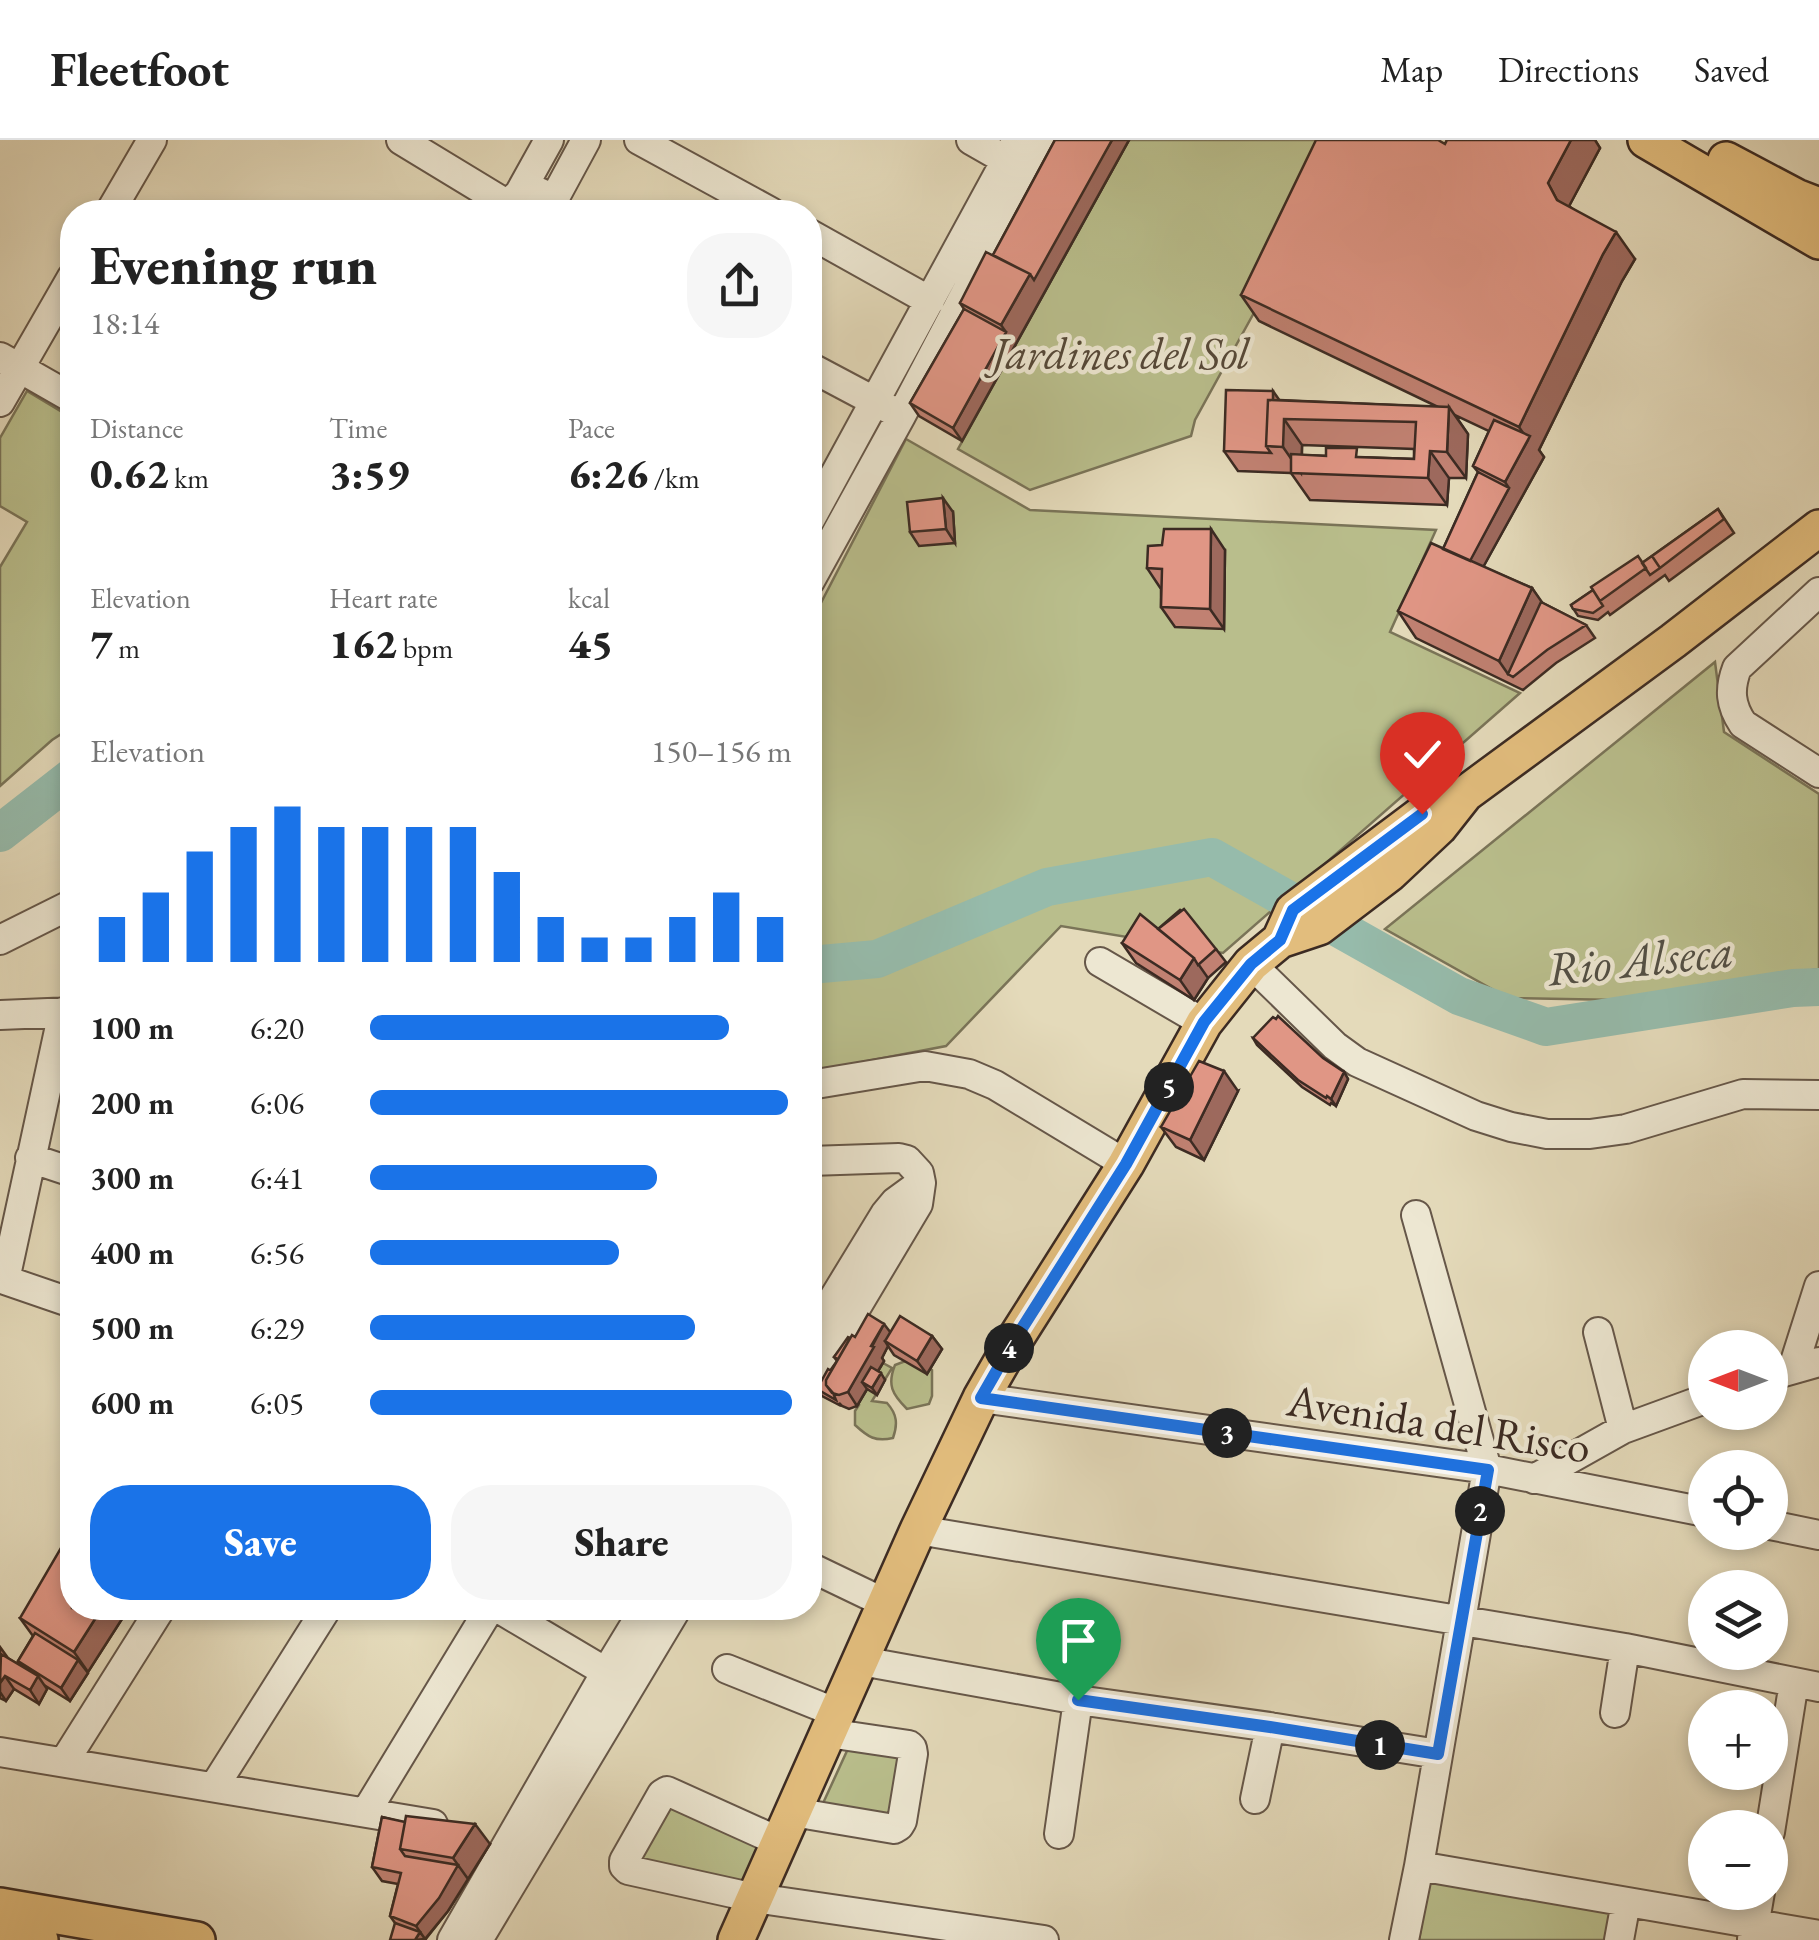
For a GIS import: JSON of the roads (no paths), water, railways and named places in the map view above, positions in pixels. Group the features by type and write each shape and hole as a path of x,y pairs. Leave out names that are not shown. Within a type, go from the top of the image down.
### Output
{"main road":[{"path":"1646,140 1819,241"},
{"path":"1690,140 1755,177 1819,206"},
{"path":"736,1940 918,1530 981,1398 1126,1164 1204,1022 1251,964 1297,926 1378,863 1439,827 1466,794 1819,528"},
{"path":"0,1906 197,1940"},
{"path":"0,1933 40,1940"}],"street":[{"path":"117,200 152,140"},
{"path":"401,140 504,200"},
{"path":"513,200 549,140"},
{"path":"559,200 586,140"},
{"path":"640,140 749,200"},
{"path":"822,498 1012,150 971,140"},
{"path":"822,559 1046,140"},
{"path":"516,200 528,191 537,191 548,200"},
{"path":"822,241 930,300"},
{"path":"0,402 10,362 60,293"},
{"path":"10,362 60,391"},
{"path":"822,373 900,416"},
{"path":"1819,592 1738,668 1731,683 1736,713 1744,724 1819,773"},
{"path":"0,940 60,910"},
{"path":"1100,962 1204,1022"},
{"path":"1251,964 1335,1046 1357,1062 1476,1116 1512,1128 1546,1134 1590,1134 1626,1129 1743,1094 1819,1096"},
{"path":"0,1015 60,1012"},
{"path":"60,1043 30,1158 6,1280 60,1299"},
{"path":"822,1084 925,1066 969,1074 995,1085 1126,1164"},
{"path":"30,1158 60,1168"},
{"path":"822,1161 899,1158 920,1173 921,1184 918,1204 822,1365"},
{"path":"822,1317 885,1214 921,1184"},
{"path":"1404,1940 1488,1470 1416,1215"},
{"path":"1794,1369 1818,1294"},
{"path":"1598,1332 1624,1429"},
{"name":"Avenida del Risco","path":"981,1398 1488,1470 1688,1509"},
{"path":"1534,1479 1624,1429 1688,1406"},
{"path":"1788,1529 1819,1535"},
{"path":"918,1530 1626,1648 1807,1684 1776,1810"},
{"path":"822,1574 887,1604"},
{"path":"64,1762 153,1620"},
{"path":"214,1787 320,1620"},
{"path":"366,1812 486,1620"},
{"path":"515,1620 606,1672"},
{"path":"478,1940 583,1738 606,1672 638,1620"},
{"path":"452,1940 583,1738 668,1620"},
{"path":"1615,1713 1626,1648"},
{"path":"861,1661 1078,1700 1438,1754"},
{"path":"727,1669 833,1723 909,1744 914,1754 902,1822 894,1829 786,1827 667,1791 624,1861 628,1870 755,1898 1044,1940"},
{"path":"1059,1834 1078,1700"},
{"path":"1255,1799 1270,1727"},
{"path":"0,1752 433,1824"},
{"path":"1419,1866 1626,1902 1754,1932 1819,1935"},
{"path":"1619,1940 1626,1902"}],"waterway":[{"name":"Rio Alseca","path":"0,833 60,786"},
{"name":"Rio Alseca","path":"822,964 877,959 1047,887 1212,857 1459,996 1546,1027 1819,987"}],"park label":[{"name":"Jardines del Sol","path":"1121,353"}]}
